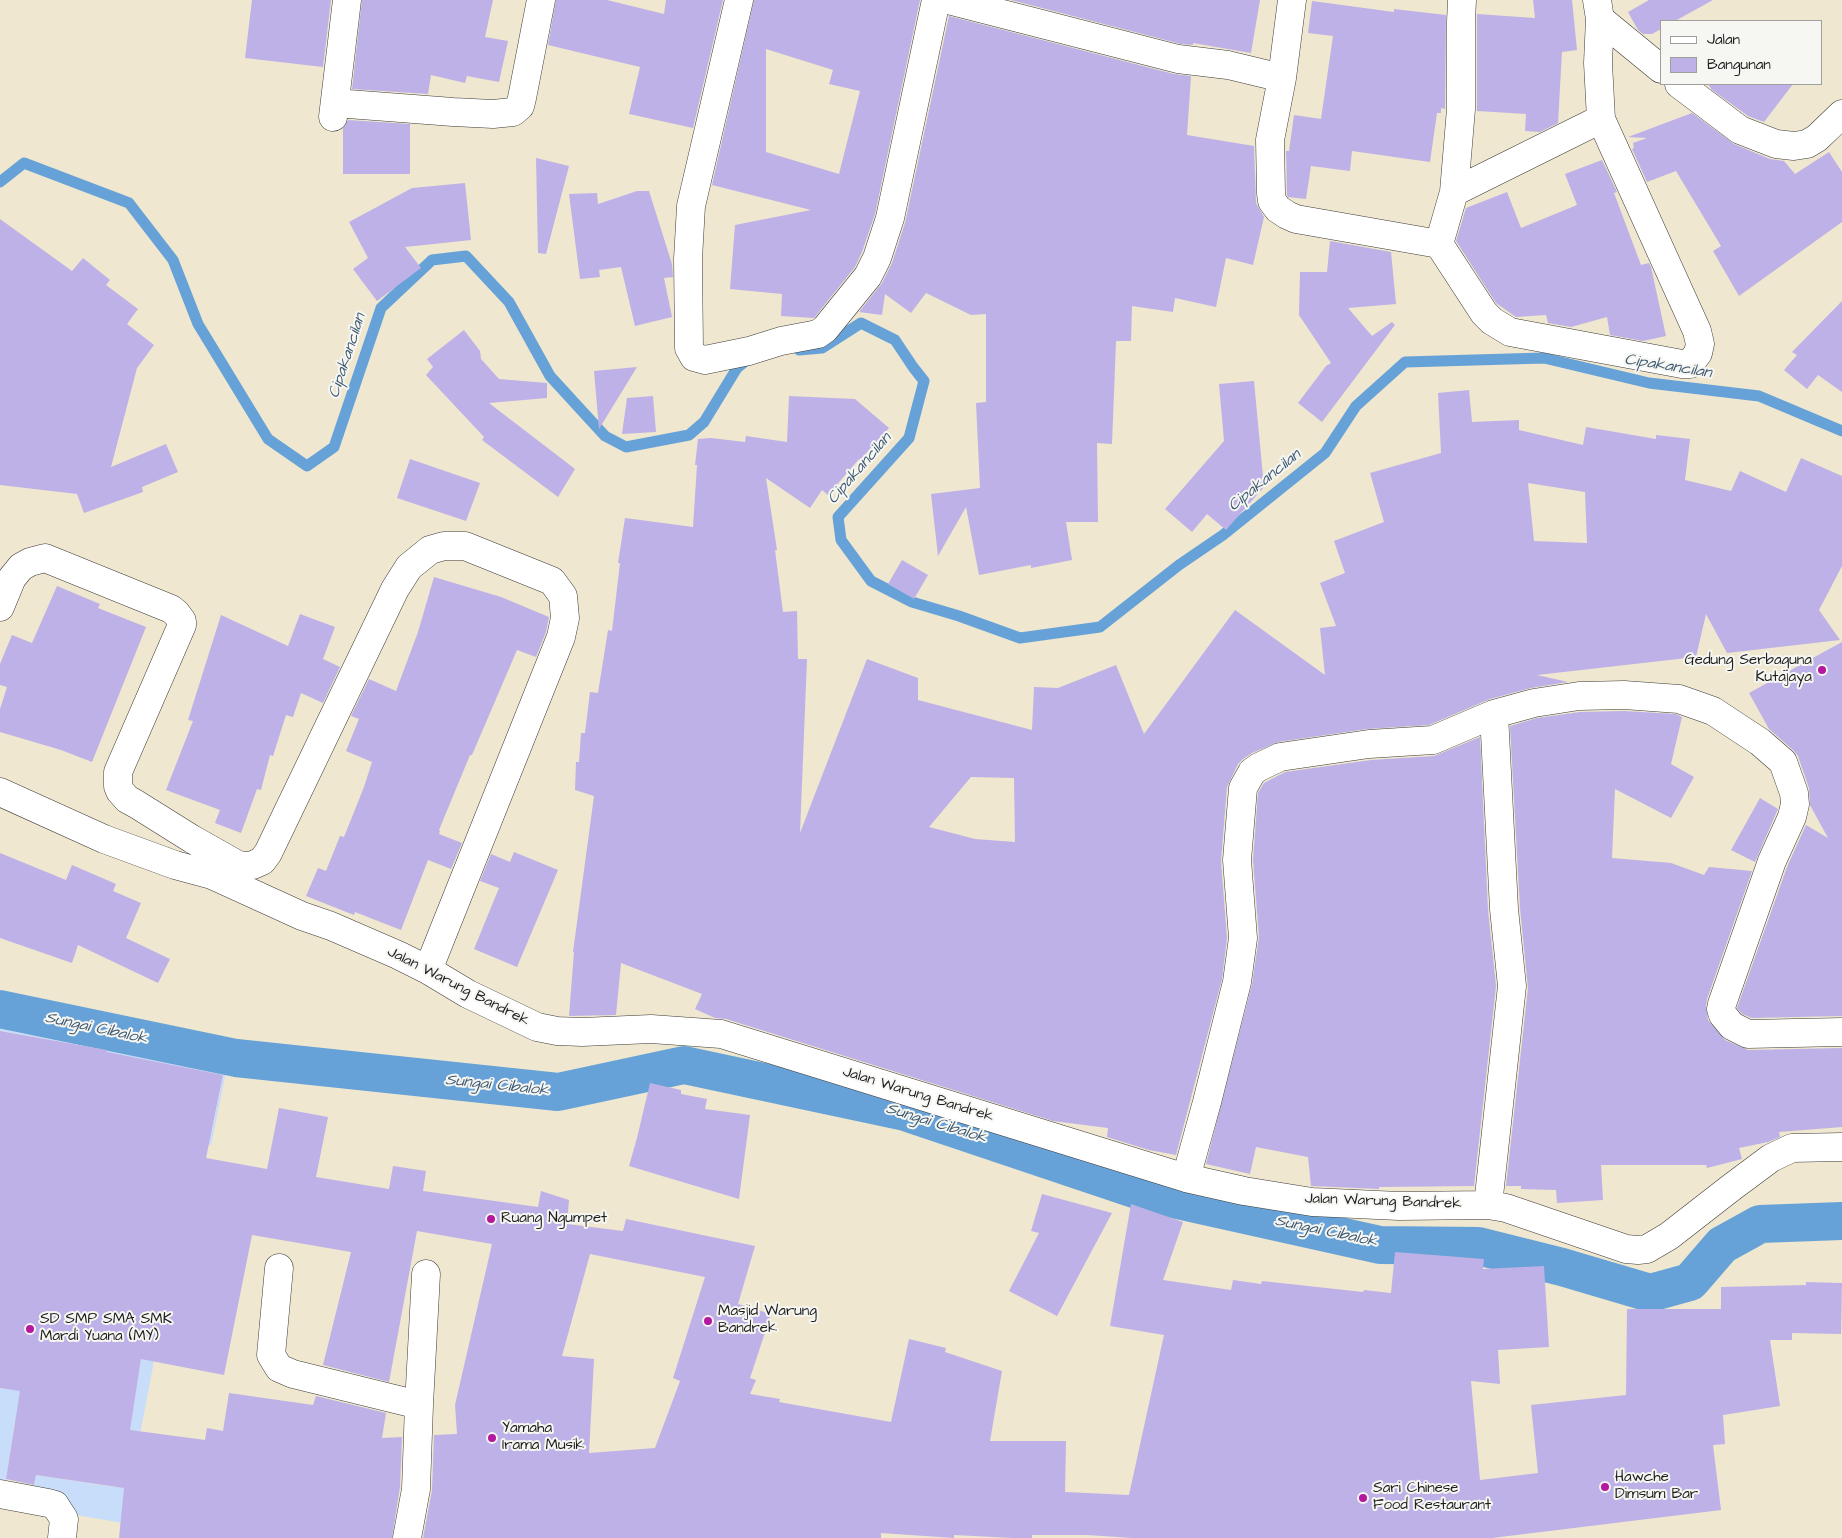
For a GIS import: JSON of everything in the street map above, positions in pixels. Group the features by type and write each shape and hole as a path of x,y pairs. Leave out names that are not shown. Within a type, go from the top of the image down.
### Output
{"street":[{"path":"347,0 334,110 493,114 513,112 520,106 541,0"},
{"path":"739,0 690,206 688,259 689,348 694,357 705,360 818,334 825,329 868,276 877,258 890,218 936,0"},
{"path":"948,0 1178,59 1228,65 1282,78"},
{"path":"1292,0 1282,78 1270,140 1271,193 1272,201 1278,209 1286,216 1296,219 1439,244 1484,313 1492,321 1510,332 1690,364 1698,353 1700,344 1698,331 1601,119 1598,63 1599,10"},
{"path":"1439,244 1454,192 1461,109 1462,0"},
{"path":"1599,10 1660,68"},
{"path":"1680,85 1740,130 1776,144 1794,146 1807,144 1817,138 1842,114"},
{"path":"1454,192 1601,119"},
{"path":"0,607 12,578 21,568 30,562 45,558 171,608 176,613 182,621 182,625 118,772 118,786 127,798 192,839 238,865 246,866 262,861 268,853 395,589 409,567 430,550 444,546 465,546 552,581 563,596 565,618 561,637 428,970"},
{"path":"1186,1178 1208,1102 1237,982 1243,938 1237,860 1243,788 1247,779 1259,767 1280,757 1369,744 1433,740 1494,714 1534,703 1579,696 1624,695 1679,699 1713,711 1760,742 1783,762 1794,793 1795,804 1792,817 1772,861 1721,1009 1726,1020 1732,1026 1748,1034 1842,1032"},
{"path":"1488,1205 1512,986 1504,909 1494,714"},
{"name":"Jalan Warung Bandrek","path":"0,792 54,815 77,828 134,851 212,875 302,916 331,926 428,970 468,994 537,1027 557,1031 582,1032 651,1029 721,1034 1186,1178 1244,1191 1312,1202 1399,1206 1488,1205 1506,1208 1626,1249 1646,1249 1669,1236 1771,1158 1792,1148 1842,1147"},
{"path":"279,1268 271,1355 279,1368 293,1374 419,1404"},
{"path":"407,1538 416,1488 426,1274"},
{"path":"0,1494 55,1506 64,1519 62,1538"}],"shaded area":[{"name":"SD SMP SMA SMK Mardi Yuana (MY)","path":"0,1026 106,1044 226,1072 211,1145 196,1142 123,1523 6,1503 0,1499 0,1388 6,1389 107,1050 0,1031","holes":["115,1054 223,1075 212,1130 104,1109","57,1253 156,1269 130,1426","15,1421 123,1437 115,1487 36,1475 32,1496 4,1491"]}],"building":[{"path":"252,0 331,0 323,67 245,58"},
{"path":"362,0 493,0 485,37 508,41 499,82 467,76 465,83 431,75 428,94 352,89"},
{"path":"556,0 607,0 664,14 666,0 723,0 693,128 629,114 640,67 548,45"},
{"path":"754,0 920,0 875,214 855,267 814,318 781,316 782,294 730,289 735,225 811,210 712,185","holes":["766,49 833,70 829,84 860,91 839,174 766,152"]},
{"path":"1011,0 1260,0 1251,53 1193,43 1193,45 1181,44"},
{"path":"1533,0 1572,0 1577,50 1562,52 1558,123 1540,132 1525,131 1526,114 1477,111 1477,14 1535,18"},
{"path":"1649,0 1713,0 1677,20 1660,20 1660,30 1652,34 1643,34 1638,30 1628,12"},
{"path":"1312,1 1394,12 1394,9 1446,15 1445,109 1441,108 1441,113 1437,113 1430,162 1352,151 1350,171 1311,166 1306,199 1288,197 1286,151 1289,151 1294,115 1321,119 1333,36 1308,33"},
{"path":"949,16 1174,74 1191,76 1187,135 1254,146 1256,203 1264,217 1253,265 1226,258 1216,307 1175,298 1173,312 1132,306 1131,341 1116,341 1112,444 1097,443 1098,522 1066,522 1072,560 1031,568 1031,565 979,575 966,507 938,556 931,494 980,488 976,403 986,402 986,314 971,315 926,293 911,313 885,294 882,315 859,312 882,283 892,263 905,223"},
{"path":"1709,85 1792,85 1764,122 1748,116 1712,90"},
{"path":"1692,113 1734,144 1770,159 1784,161 1795,174 1829,152 1842,172 1842,222 1739,296 1713,251 1721,246 1676,171 1647,182 1632,149 1634,148 1633,143 1647,138 1628,137"},
{"path":"348,120 410,124 410,174 343,174 343,128"},
{"path":"536,158 569,166 546,254 538,253"},
{"path":"1602,160 1617,192 1614,193 1641,265 1649,263 1651,267 1666,336 1643,341 1610,335 1607,317 1571,327 1548,323 1546,315 1516,317 1496,303 1456,241 1466,208 1507,192 1521,228 1577,205 1565,174"},
{"path":"465,183 471,240 405,247 421,268 377,301 353,269 368,258 349,222 412,188"},
{"path":"637,191 649,191 672,264 673,277 664,278 672,317 635,326 621,267 599,270 600,277 580,279 569,194 597,193 598,204"},
{"path":"0,219 72,271 83,258 110,280 106,285 138,309 127,324 154,345 137,368 111,467 166,444 178,472 142,487 143,492 84,513 77,494 0,485"},
{"path":"1330,241 1391,252 1396,304 1348,308 1372,336 1392,322 1395,325 1322,422 1298,403 1326,366 1331,363 1299,315 1300,272 1327,272"},
{"path":"1842,301 1842,392 1818,375 1807,389 1784,370 1797,355 1792,352"},
{"path":"464,330 480,351 481,359 499,379 547,383 547,398 489,403 575,469 558,497 482,440 484,437 426,375 433,367 427,359"},
{"path":"637,367 599,429 594,371"},
{"path":"1254,381 1264,487 1226,530 1207,514 1192,532 1165,509 1224,441 1219,384"},
{"path":"1469,390 1472,422 1519,420 1519,430 1583,445 1586,427 1656,439 1656,435 1690,439 1685,480 1731,491 1740,471 1786,492 1801,458 1842,476 1842,566 1819,610 1840,640 1727,653 1706,614 1696,657 1537,675 1568,682 1531,688 1490,699 1429,725 1367,729 1278,742 1243,759 1238,764 1227,787 1221,861 1227,938 1222,979 1176,1155 1149,1150 1107,1137 1108,1128 1053,1121 726,1019 715,1018 695,1009 702,994 621,963 616,1015 569,1016 573,952 594,796 575,790 576,762 579,762 581,733 585,733 590,692 598,693 608,630 612,631 620,563 618,563 625,518 693,527 697,465 695,465 698,439 711,438 745,442 746,436 787,442 789,396 855,399 889,428 828,495 822,490 810,508 766,478 777,550 775,550 783,612 797,611 798,659 807,659 800,833 867,659 918,678 918,700 1032,730 1034,687 1058,688 1116,665 1144,734 1235,610 1325,675 1320,628 1336,626 1320,583 1345,573 1334,541 1384,522 1370,473 1441,453 1438,393","holes":["1528,483 1585,492 1587,543 1534,541","971,777 1014,778 1015,842 975,839 929,827"]},
{"path":"653,396 656,432 622,434 627,398"},
{"path":"410,459 480,483 466,521 397,498"},
{"path":"902,560 928,575 914,599 888,584"},
{"path":"434,577 501,597 549,617 546,632 536,657 517,650 439,830 439,834 462,843 451,869 428,860 401,930 355,912 354,915 306,896 318,868 326,871 340,836 344,837 372,762 346,751 359,719 351,716 369,679 396,691 418,632"},
{"path":"57,586 100,604 98,608 146,627 92,762 61,750 0,732 0,709 7,687 0,685 0,664 12,635 32,643"},
{"path":"300,614 335,627 323,659 340,667 323,703 301,693 293,717 286,715 273,756 270,755 261,790 257,789 241,833 215,823 220,810 166,790 193,721 188,720 221,615 288,646"},
{"path":"1842,642 1842,1016 1752,1018 1742,1014 1737,1008 1787,867 1806,825 1828,838 1810,805 1809,788 1798,756 1769,729 1749,693"},
{"path":"1624,711 1676,714 1682,717 1671,764 1694,777 1671,818 1615,789 1612,858 1671,863 1704,875 1709,867 1752,871 1707,999 1708,1020 1725,1040 1748,1050 1842,1048 1842,1127 1779,1132 1780,1137 1768,1142 1739,1148 1742,1159 1707,1168 1706,1165 1601,1165 1603,1200 1557,1203 1556,1190 1521,1189 1521,1186 1506,1186 1528,988 1520,908 1510,726 1537,718 1580,712"},
{"path":"1480,737 1488,910 1496,986 1474,1186 1379,1187 1379,1189 1311,1186 1308,1157 1256,1147 1250,1174 1206,1164 1252,984 1259,937 1253,860 1258,793 1264,783 1285,772 1371,760 1434,756"},
{"path":"1760,798 1778,809 1755,862 1731,850"},
{"path":"514,852 558,870 517,967 474,949 499,888 480,881 491,854 510,862"},
{"path":"0,853 66,880 72,865 116,884 113,891 141,903 126,938 170,959 158,983 78,945 72,963 0,938"},
{"path":"0,1031 107,1050 107,1052 223,1075 206,1158 267,1169 279,1108 328,1117 316,1177 389,1189 393,1166 426,1171 423,1191 538,1207 541,1191 569,1200 567,1224 623,1231 626,1219 755,1246 738,1304 771,1314 750,1378 756,1380 750,1394 780,1399 779,1402 891,1422 909,1339 946,1348 945,1352 1002,1371 990,1441 1066,1441 1065,1492 1129,1495 1164,1335 1110,1326 1131,1204 1183,1222 1163,1280 1231,1290 1233,1280 1261,1284 1262,1281 1363,1292 1364,1290 1391,1293 1395,1252 1484,1259 1483,1269 1544,1266 1549,1347 1498,1350 1500,1384 1471,1381 1480,1480 1538,1473 1531,1405 1626,1395 1627,1309 1721,1309 1721,1287 1806,1285 1806,1282 1842,1283 1841,1334 1792,1333 1792,1340 1770,1340 1780,1406 1723,1415 1725,1444 1713,1445 1721,1510 1492,1538 1132,1538 1087,1535 1032,1535 1032,1538 1013,1538 954,1535 954,1538 881,1533 881,1538 423,1538 432,1490 434,1435 457,1434 455,1405 492,1244 417,1231 389,1382 323,1365 351,1252 252,1235 224,1375 141,1359 130,1430 205,1440 207,1428 223,1431 229,1393 313,1405 316,1396 386,1413 382,1438 402,1437 400,1487 392,1538 119,1538 124,1488 36,1475 34,1485 6,1479 20,1391 0,1388","holes":["590,1254 705,1277 673,1378 680,1381 655,1448 589,1453 594,1359 562,1356"]},
{"path":"650,1083 681,1090 681,1094 707,1099 705,1109 750,1115 739,1199 629,1166"},
{"path":"1042,1194 1112,1213 1057,1316 1009,1291 1039,1233 1031,1231"}],"waterway":[{"name":"Cipakancilan","path":"0,182 24,163 129,203 173,260 198,324 268,439 307,466 334,447 381,308 432,260 466,256 509,302 550,376 605,436 626,447 689,435 704,422 737,368 748,359"},
{"name":"Cipakancilan","path":"799,350 822,348 861,323 895,340 924,381 909,438 838,517 841,540 871,581 912,602 959,616 1020,638 1100,627 1179,565 1223,535 1325,453 1356,406 1405,362 1544,358 1649,383 1759,396 1842,431"},
{"name":"Sungai Cibalok","path":"0,1009 236,1058 558,1092 684,1065 905,1112 1146,1193 1380,1245 1478,1246 1562,1267 1650,1293 1690,1282 1722,1245 1760,1224 1842,1221"}],"place":[{"name":"Gedung Serbaguna Kutajaya","path":"1822,670"},
{"name":"Ruang Ngumpet","path":"491,1219"},
{"name":"Masjid Warung Bandrek","path":"708,1321"},
{"name":"SD SMP SMA SMK Mardi Yuana (MY)","path":"30,1329"},
{"name":"Yamaha Irama Musik","path":"492,1438"},
{"name":"Hawche Dimsum Bar","path":"1605,1487"},
{"name":"Sari Chinese Food Restaurant","path":"1363,1498"}]}
